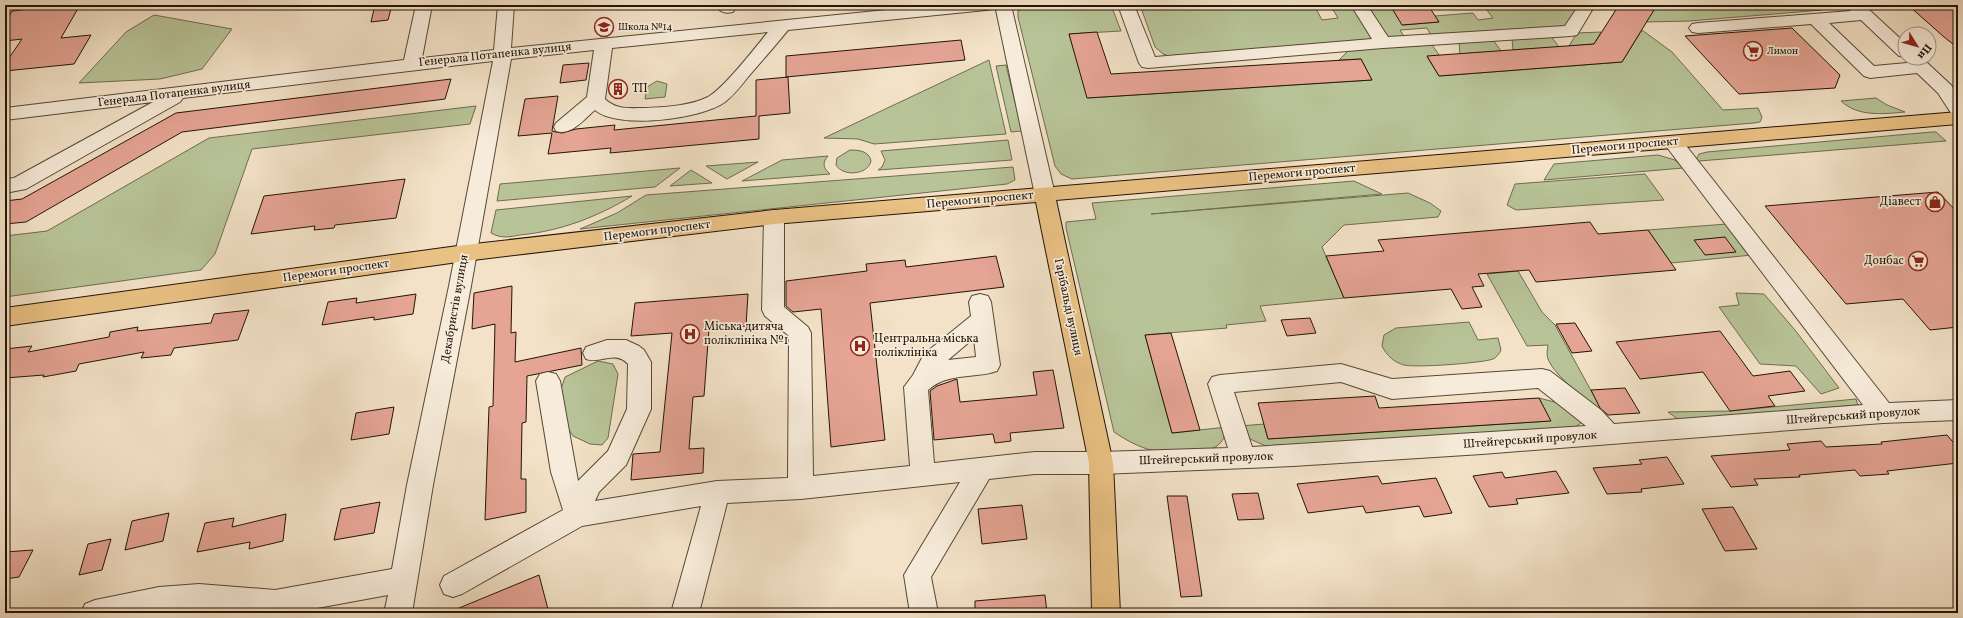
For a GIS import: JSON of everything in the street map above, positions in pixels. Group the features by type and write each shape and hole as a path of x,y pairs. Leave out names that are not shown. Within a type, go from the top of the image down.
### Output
{"main road":[{"name":"Перемоги проспект","path":"5,317 465,253 774,217 1958,118"},
{"name":"Гарібальді вулиця","path":"1045,195 1101,463 1106,613"}],"street":[{"path":"412,65 424,5"},
{"name":"Декабристів вулиця","path":"398,613 420,485 460,286 502,54 506,5"},
{"name":"Генерала Потапенка вулиця","path":"5,114 502,54 986,5"},
{"name":"Гарібальді вулиця","path":"1003,5 1045,195"},
{"path":"1126,5 1148,63 1382,43 1571,31 1587,5"},
{"path":"1359,5 1382,43"},
{"path":"1698,28 1815,19 1860,10 1897,45"},
{"path":"1815,19 1870,72 1898,66"},
{"path":"596,99 606,110 615,113 633,114 699,108 714,101 726,92 782,26"},
{"path":"563,127 596,99 604,43"},
{"path":"1921,66 1945,89 1958,109"},
{"path":"5,186 19,184 184,93"},
{"path":"1673,142 1883,413"},
{"path":"774,217 773,310 800,333 801,488"},
{"path":"923,380 932,360 981,310 988,365 942,370 923,380 916,387 923,475"},
{"path":"453,585 577,515 589,485 617,458 639,409 640,362 636,356 622,348 613,348 594,353"},
{"path":"1243,458 1220,384 1342,373 1392,389 1542,378 1593,417 1609,434"},
{"path":"548,381 562,472 577,515"},
{"name":"Штейгерський провулок","path":"577,515 717,492 801,488 1035,463 1101,463 1243,458 1482,444 1883,413 1958,410"},
{"path":"924,613 917,575 981,469"},
{"path":"685,613 717,492"},
{"path":"94,613 159,600 199,597 275,603 403,580"}],"green space":[{"path":"1029,5 1111,5 1121,31 1069,34 1088,98 1372,80 1361,59 1339,60 1349,50 1432,45 1440,56 1427,57 1439,76 1622,62 1642,30 1672,52 1723,110 1758,108 1762,117 1760,122 1754,123 1072,179 1061,174 1055,166 1018,17 1018,11"},
{"path":"1140,5 1314,5 1322,20 1338,18 1330,5 1356,5 1372,38 1370,40 1169,56 1163,54 1155,47"},
{"path":"1365,5 1390,5 1403,25 1439,22 1435,16 1473,13 1478,20 1493,18 1483,5 1582,5 1566,28 1432,37 1427,28 1400,30 1405,38 1387,37"},
{"path":"1657,5 1825,5 1822,10 1690,21 1646,22"},
{"path":"154,15 232,29 202,69 160,79 79,83 126,32"},
{"path":"1601,32 1594,44 1569,46 1577,33"},
{"path":"1550,35 1559,47 1513,50 1512,38"},
{"path":"1493,40 1501,51 1460,54 1459,42"},
{"path":"989,60 1006,134 874,144 858,139 824,138"},
{"path":"1006,65 1022,131 1011,132 996,66"},
{"path":"657,81 667,84 665,97 645,99 647,87"},
{"path":"1876,98 1887,105 1905,112 1880,114 1863,112 1855,110 1841,101"},
{"path":"476,106 470,124 252,149 215,254 201,270 5,297 5,236 47,231 209,138"},
{"path":"1936,132 1946,141 1699,161 1696,160 1699,154 1707,152"},
{"path":"1008,140 1012,160 878,170 882,167 885,160 881,151"},
{"path":"850,150 866,153 871,161 869,166 860,172 855,173 849,173 839,169 836,165 837,158"},
{"path":"1658,155 1675,160 1683,168 1544,180 1554,164"},
{"path":"828,156 824,165 830,174 742,181 782,160"},
{"path":"758,162 727,179 706,166"},
{"path":"1013,167 1015,180 1007,184 580,229 617,213 646,195"},
{"path":"680,168 655,187 497,201 500,184"},
{"path":"691,170 712,183 670,186"},
{"path":"1645,174 1664,200 1516,210 1507,205 1515,184"},
{"path":"1354,181 1382,194 1151,214 1408,193 1430,203 1441,211 1438,217 1344,225 1322,247 1344,298 1260,306 1266,321 1226,325 1227,328 1145,335 1172,433 1227,427 1224,438 1217,446 1203,451 1193,452 1154,450 1134,444 1114,432 1066,228 1066,222 1096,219 1092,203"},
{"path":"632,196 592,217 550,230 509,237 502,237 491,233 496,210"},
{"path":"1727,224 1752,255 1671,263 1648,230"},
{"path":"1518,271 1542,312 1555,325 1605,416 1567,384 1554,370 1548,359 1548,345 1527,346 1487,274"},
{"path":"1736,293 1764,294 1795,330 1839,388 1821,394 1796,366 1760,364 1719,307 1739,305"},
{"path":"1469,322 1478,340 1498,338 1501,350 1496,357 1487,361 1411,366 1404,365 1394,360 1386,353 1382,346 1384,335 1396,328"},
{"path":"598,361 613,364 618,374 608,438 602,445 590,444 573,436 563,421 559,395 565,377"},
{"path":"1539,398 1562,404 1582,418 1581,423 1574,428 1266,446 1250,439 1240,426 1264,424 1268,439 1550,421"},
{"path":"1856,399 1858,405 1679,420 1668,412 1730,411"}],"building":[{"path":"41,5 80,5 61,38 91,35 74,64 5,71 5,64 22,39 5,41 5,23 12,11 39,8"},
{"path":"375,5 392,5 388,20 371,22"},
{"path":"1390,5 1428,5 1439,22 1402,25"},
{"path":"1619,5 1657,5 1622,62 1439,76 1427,56 1594,44"},
{"path":"1908,5 1958,5 1958,48 1937,31 1937,26 1932,26"},
{"path":"1792,28 1840,75 1835,88 1739,94 1685,36"},
{"path":"1097,32 1111,74 1361,59 1372,80 1087,98 1069,34"},
{"path":"961,40 965,60 786,77 786,56"},
{"path":"589,63 586,80 560,83 563,65"},
{"path":"788,77 790,113 759,116 759,139 610,153 611,148 548,154 552,133 518,136 525,99 558,96 552,131 562,133 576,129 615,125 614,130 756,116 756,80"},
{"path":"451,79 445,99 182,132 26,222 5,224 5,201 22,199 176,113"},
{"path":"405,179 396,218 335,225 334,228 314,230 315,226 251,234 264,196"},
{"path":"1938,192 1958,213 1958,327 1930,330 1903,299 1846,304 1765,206"},
{"path":"1590,222 1598,234 1648,230 1676,270 1536,282 1529,270 1478,274 1484,286 1472,287 1482,307 1462,309 1451,289 1344,298 1326,256 1384,251 1378,240"},
{"path":"1725,237 1736,252 1705,255 1694,240"},
{"path":"996,256 1004,287 870,303 885,440 831,447 821,309 793,312 786,306 786,281 867,271 866,264 905,260 906,267"},
{"path":"512,286 511,333 516,332 515,362 581,348 582,365 527,376 526,422 522,423 521,479 526,479 526,512 485,520 489,407 493,406 495,324 472,329 474,293"},
{"path":"416,294 413,314 374,320 374,317 322,325 328,302 357,298 356,303"},
{"path":"748,294 746,326 709,329 704,396 693,397 689,449 704,448 703,473 631,480 633,454 660,452 672,333 631,336 635,303"},
{"path":"249,310 238,340 174,348 171,355 141,358 144,352 79,364 76,371 43,377 44,375 5,378 5,349 32,346 28,352 109,337 110,332 138,327 137,331 211,323 214,314"},
{"path":"1310,318 1316,333 1287,336 1281,320"},
{"path":"1575,323 1592,351 1572,353 1556,324"},
{"path":"1720,331 1753,376 1790,371 1805,391 1768,396 1775,406 1730,411 1703,372 1640,379 1616,342"},
{"path":"1171,333 1200,430 1172,433 1145,335"},
{"path":"1053,370 1064,428 1010,433 1011,441 995,443 993,434 934,440 930,391 937,386 957,379 960,402 1037,395 1033,372"},
{"path":"1625,388 1640,413 1608,415 1600,408 1591,390"},
{"path":"1375,396 1379,408 1539,398 1551,421 1268,439 1258,403"},
{"path":"394,407 389,434 351,440 356,413"},
{"path":"1947,435 1958,448 1958,463 1887,471 1889,474 1860,476 1855,470 1799,475 1800,477 1754,479 1758,485 1731,487 1711,456 1790,450 1787,444 1821,441 1826,447 1882,444 1881,442"},
{"path":"1667,457 1684,484 1641,489 1642,492 1607,494 1593,468 1642,464 1639,460"},
{"path":"1556,471 1569,493 1516,499 1518,504 1489,507 1473,476 1502,472 1505,478"},
{"path":"1378,476 1382,484 1436,478 1452,513 1424,517 1419,506 1366,513 1363,506 1308,513 1297,484"},
{"path":"1258,493 1264,519 1238,520 1232,494"},
{"path":"1167,496 1187,496 1202,596 1181,597"},
{"path":"380,502 374,533 334,540 341,509"},
{"path":"1022,505 1027,539 982,544 978,509"},
{"path":"1733,507 1757,549 1725,551 1702,509"},
{"path":"169,513 163,541 125,550 132,521"},
{"path":"286,514 283,541 249,549 250,542 197,552 205,523 234,518 232,527"},
{"path":"111,539 102,570 79,575 88,544"},
{"path":"33,550 19,577 5,579 5,552"},
{"path":"539,575 549,613 447,613"},
{"path":"1045,595 1047,613 975,613 975,601"}],"place":[{"name":"Школа №14","path":"604,27"},
{"name":"Лимон","path":"1753,51"},
{"name":"ТП","path":"618,89"},
{"name":"Діавест","path":"1935,202"},
{"name":"Донбас","path":"1918,261"},
{"name":"Міська дитяча поліклініка №1","path":"690,334"},
{"name":"Центральна міська полiклiнiка","path":"860,346"}]}
